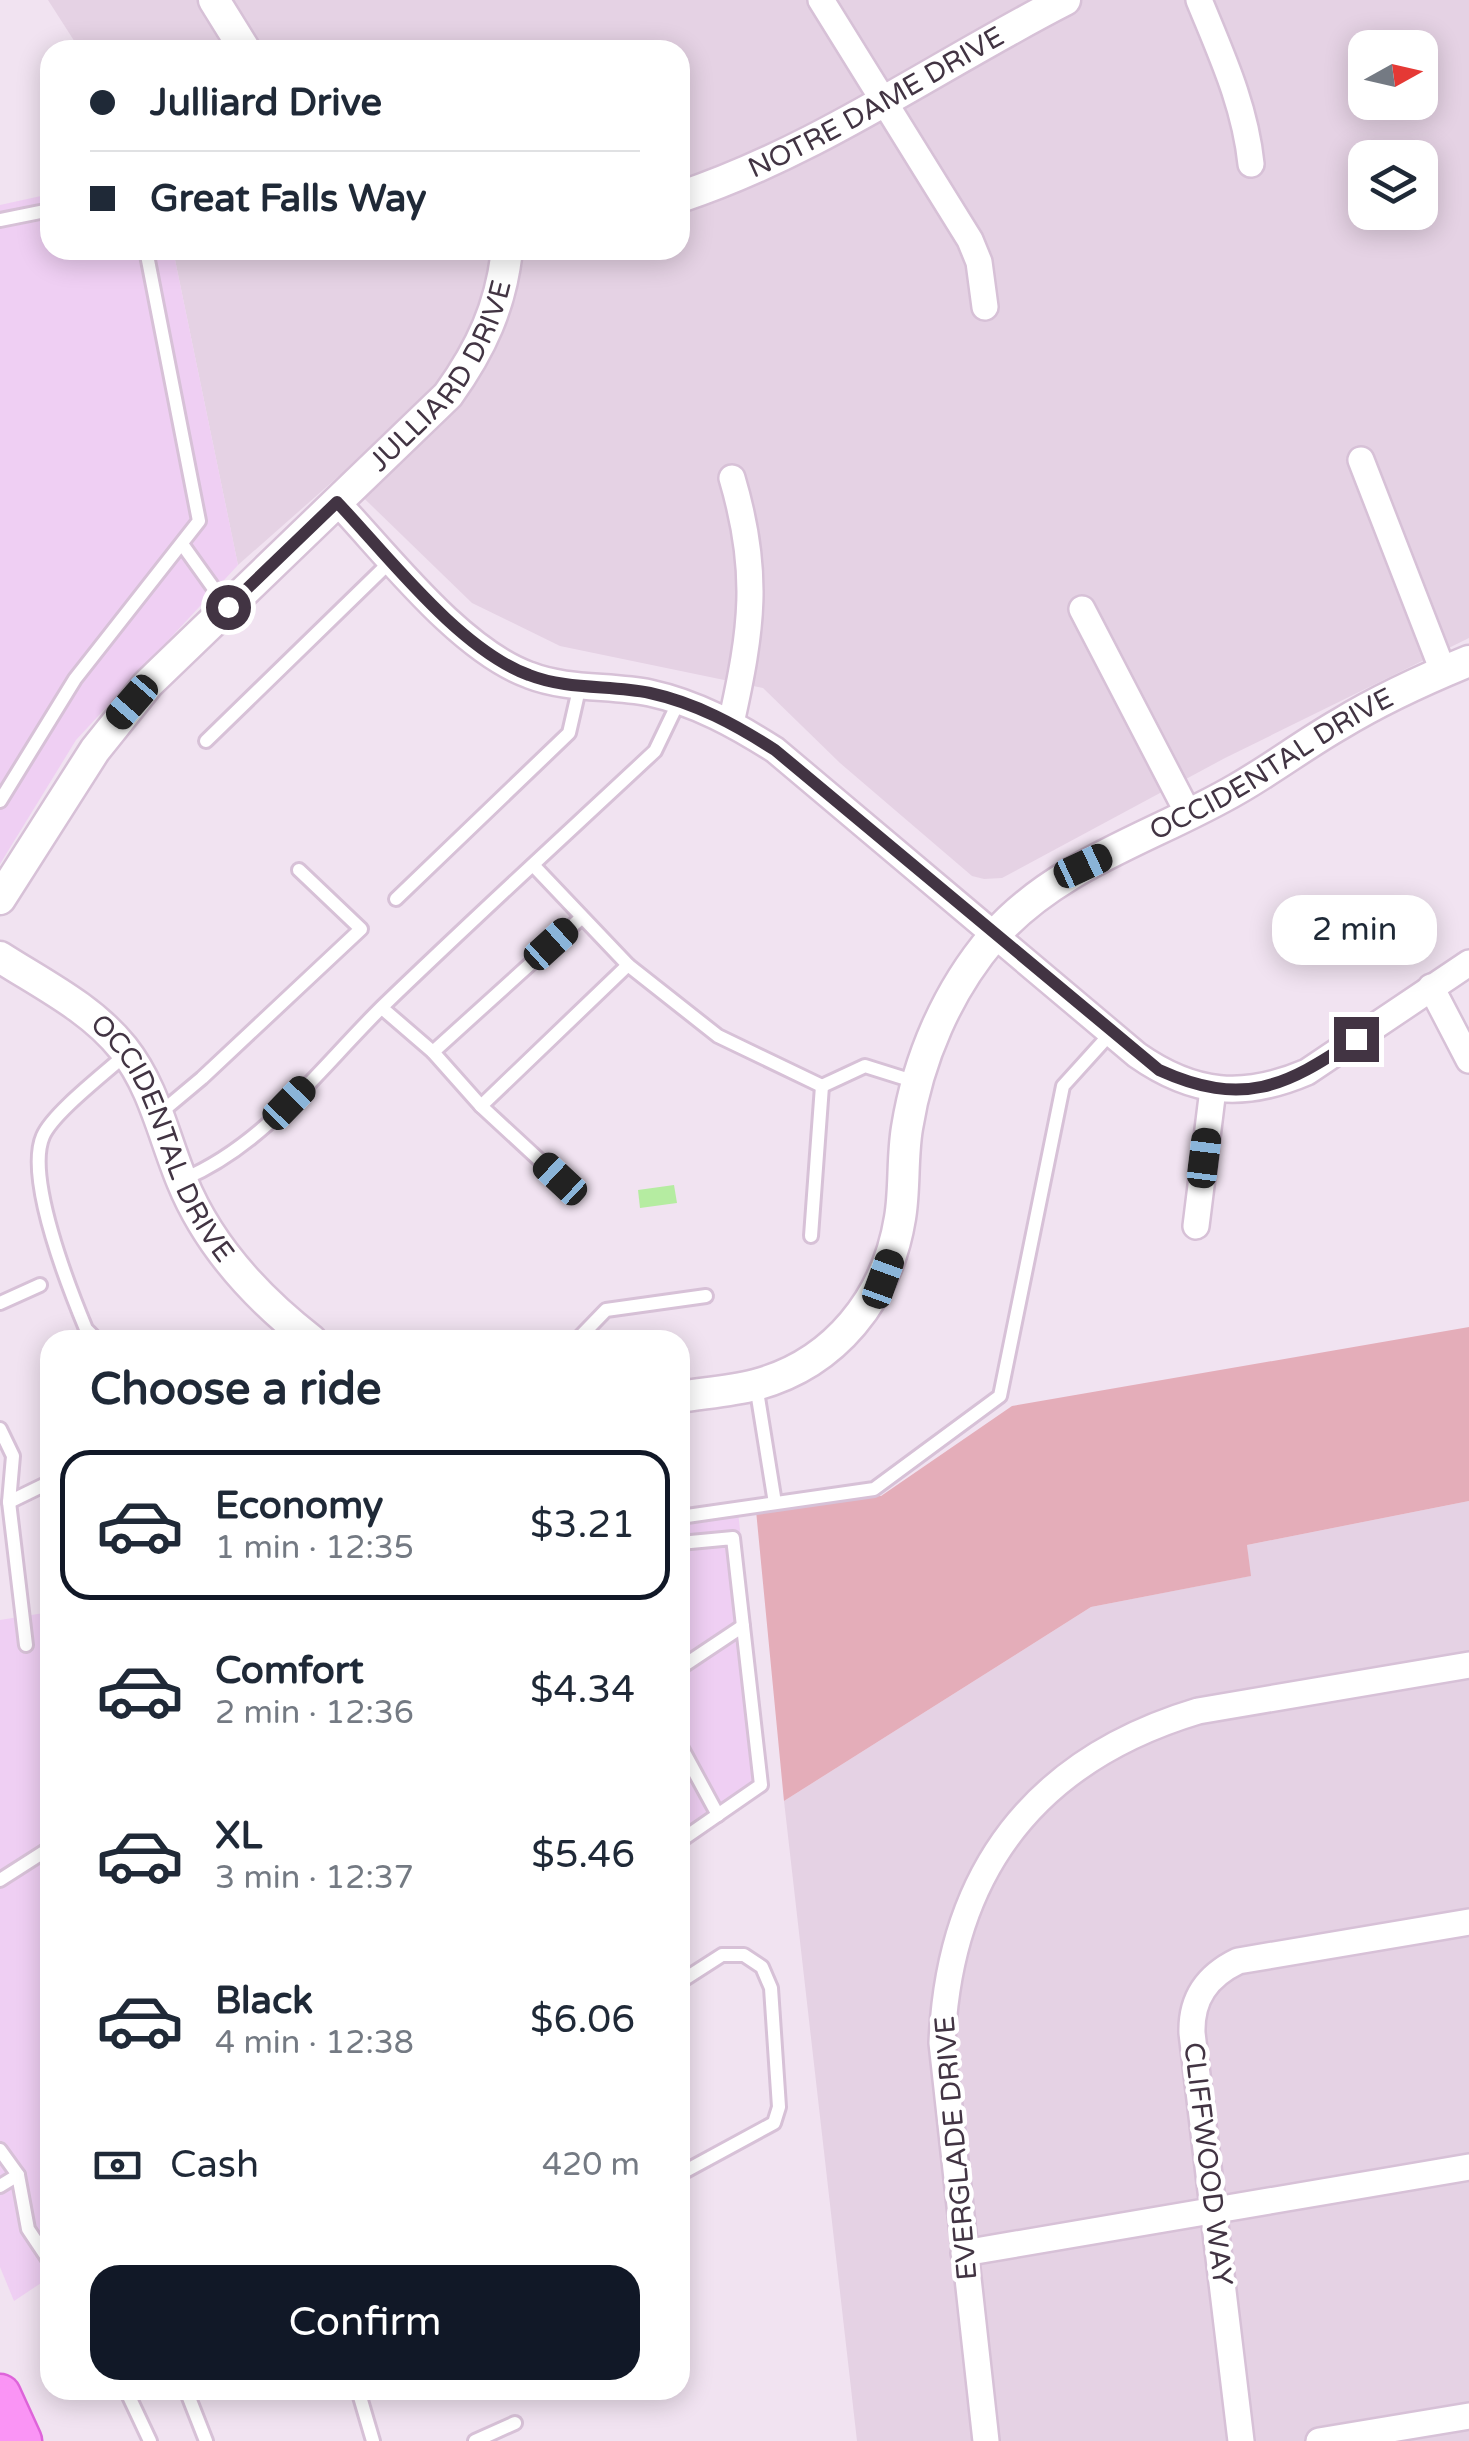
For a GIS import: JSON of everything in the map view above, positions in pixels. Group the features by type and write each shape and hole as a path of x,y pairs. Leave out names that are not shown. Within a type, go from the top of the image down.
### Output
{"main road":[{"path":"0,2395 21,2441"}],"street":[{"path":"214,0 239,40"},
{"path":"821,0 970,240 984,285 985,307"},
{"name":"NOTRE DAME DRIVE","path":"690,193 773,161 1065,0"},
{"path":"1199,0 1239,98 1248,128 1251,164"},
{"name":"JULLIARD DRIVE","path":"0,898 116,721 148,684 448,395 471,364 496,310 505,260"},
{"path":"1360,460 1456,666"},
{"path":"731,723 747,652 752,604 746,524 732,478"},
{"path":"337,502 468,640 494,659 530,676 679,701 731,723 775,750 1159,1070 1213,1089 1247,1090 1278,1084 1307,1072 1469,963"},
{"path":"1082,609 1189,816"},
{"name":"OCCIDENTAL DRIVE","path":"690,1395 756,1385 812,1360 851,1327 876,1294 898,1230 903,1155 916,1082 950,1001 995,935 1024,906 1067,876 1189,816 1340,724 1456,666"},
{"name":"OCCIDENTAL DRIVE","path":"0,956 84,1010 127,1053 158,1114 182,1180 218,1247 267,1303 299,1330"},
{"path":"1430,987 1469,1060"},
{"path":"1196,1226 1213,1089"},
{"name":"EVERGLADE DRIVE","path":"986,2441 944,2071 944,2002 951,1956 972,1898 998,1850 1026,1813 1087,1760 1160,1722 1198,1710 1469,1665"},
{"name":"CLIFFWOOD WAY","path":"1241,2441 1191,2017 1206,1984 1220,1970 1238,1961 1469,1922"},
{"path":"964,2253 1469,2167"},
{"path":"1319,2441 1469,2416"}],"lane":[{"path":"0,220 40,212"},
{"path":"0,801 75,679 199,521 148,260"},
{"path":"182,544 228,607"},
{"path":"206,741 392,560"},
{"path":"396,899 569,733 580,685"},
{"path":"182,1180 232,1153 266,1127 382,1008 654,750 679,701"},
{"path":"533,865 628,965 718,1036 822,1086"},
{"path":"158,1114 202,1078 361,929 299,870"},
{"path":"432,1052 581,918"},
{"path":"481,1106 628,965"},
{"path":"382,1008 560,1179"},
{"path":"690,1516 874,1489 1000,1396 1063,1086 1111,1033"},
{"path":"86,1330 53,1238 37,1158 52,1122 127,1053"},
{"path":"822,1086 865,1066 916,1082"},
{"path":"811,1236 822,1086"},
{"path":"0,1303 40,1285"},
{"path":"586,1330 606,1310 706,1296"},
{"path":"756,1385 775,1503"},
{"path":"0,1429 13,1456 9,1502 26,1645"},
{"path":"9,1502 40,1487"},
{"path":"690,1542 734,1538 761,1785 690,1834"},
{"path":"690,1661 743,1626"},
{"path":"690,1764 718,1816"},
{"path":"0,1880 40,1854"},
{"path":"690,1976 722,1955 744,1955 762,1968 771,1988 779,2107 774,2124 690,2169"},
{"path":"0,2150 18,2174 28,2229 40,2247"},
{"path":"0,2186 18,2174"},
{"path":"131,2400 150,2441"},
{"path":"190,2400 206,2441"},
{"path":"361,2400 373,2441"},
{"path":"475,2441 515,2423"}],"shaded area":[{"path":"48,0 1469,0 1469,638 1225,758 1002,878 972,876 840,763 763,688 560,646 472,603 340,475 238,565 175,260 690,260 690,40 74,40"},
{"path":"40,196 40,260 175,260 238,565 76,740 0,864 0,205"},
{"path":"674,1185 677,1203 640,1208 638,1190"},
{"path":"1469,1327 1469,1501 1247,1545 1251,1576 1091,1607 784,1801 755,1500 881,1496 1012,1406"},
{"path":"1469,1501 1469,2441 857,2441 784,1801 1091,1607 1250,1576 1247,1545"},
{"path":"738,1512 769,1785 690,1838 690,1519"},
{"path":"40,1614 40,2284 14,2301 0,2267 0,1620"}],"route":[{"path":"228,607 337,502 468,640 494,659 530,676 561,684 604,686 679,701 741,728 775,750 1159,1070 1213,1089 1247,1090 1278,1084 1307,1072 1356,1039"}]}
